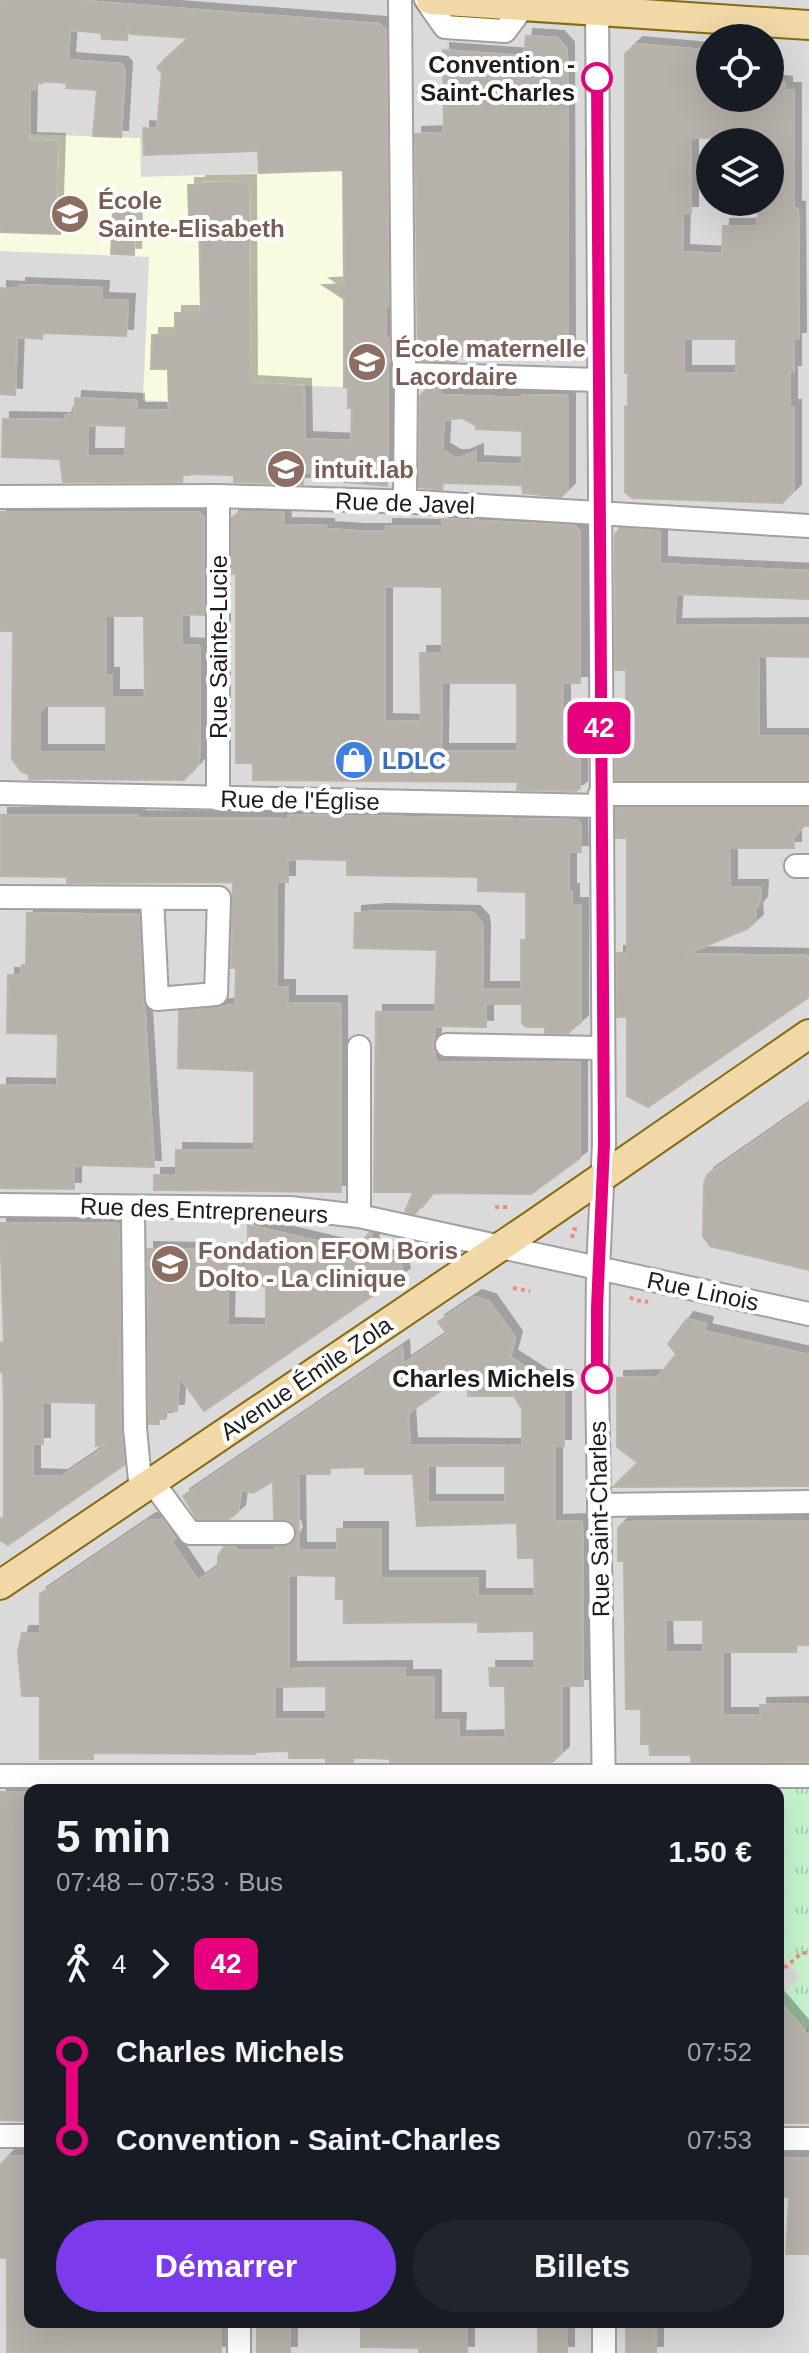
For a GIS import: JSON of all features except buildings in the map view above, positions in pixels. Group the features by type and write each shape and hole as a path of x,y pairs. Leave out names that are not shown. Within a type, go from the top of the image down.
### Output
{"main road":[{"path":"428,0 523,7 597,6 809,25"},
{"name":"Avenue Émile Zola","path":"0,1585 501,1247 809,1034"}],"street":[{"path":"400,0 405,502"},
{"name":"Rue Saint-Charles","path":"597,6 602,1177 598,1269 604,1784"},
{"path":"406,374 598,380"},
{"name":"Rue de Javel","path":"0,497 218,496 405,502 809,526"},
{"name":"Rue Sainte-Lucie","path":"218,496 218,799"},
{"name":"Rue de l'Église","path":"0,793 218,799 600,800 809,794"},
{"path":"0,897 219,898 216,994 157,999 152,898"},
{"path":"447,1045 601,1048"},
{"path":"359,1047 359,1216"},
{"name":"Rue des Entrepreneurs","path":"0,1205 290,1208 359,1216 598,1269"},
{"path":"133,1208 135,1428 147,1487 190,1533 283,1533"},
{"name":"Rue Linois","path":"598,1269 809,1314"},
{"path":"599,1505 809,1502"},
{"path":"0,1776 604,1784 809,1776"},
{"path":"0,2136 24,2136"},
{"path":"784,2139 809,2139"},
{"path":"239,2328 239,2353"},
{"path":"604,2328 604,2353"}],"path":[{"path":"495,1207 511,1207"},
{"path":"572,1238 574,1229 586,1230"},
{"path":"513,1288 530,1291"},
{"path":"784,1968 802,1953 809,1953"}],"shaded area":[{"path":"0,0 809,0 809,2353 0,2353"},
{"path":"0,133 140,138 141,177 386,169 386,389 265,384 264,406 143,400 149,257 0,251"}],"green space":[{"path":"784,1787 809,1787 809,2036 784,2007 784,1992 800,1977 784,1958"}],"bus line":[{"name":"42","path":"597,78 604,1144 597,1378"}],"place":[{"name":"Convention - Saint-Charles","path":"597,78"},
{"name":"École Sainte-Elisabeth","path":"70,214"},
{"name":"École maternelle Lacordaire","path":"367,362"},
{"name":"intuit.lab","path":"286,469"},
{"name":"LDLC","path":"354,760"},
{"name":"Fondation EFOM Boris Dolto - La clinique","path":"170,1264"},
{"name":"Charles Michels","path":"597,1378"}]}
